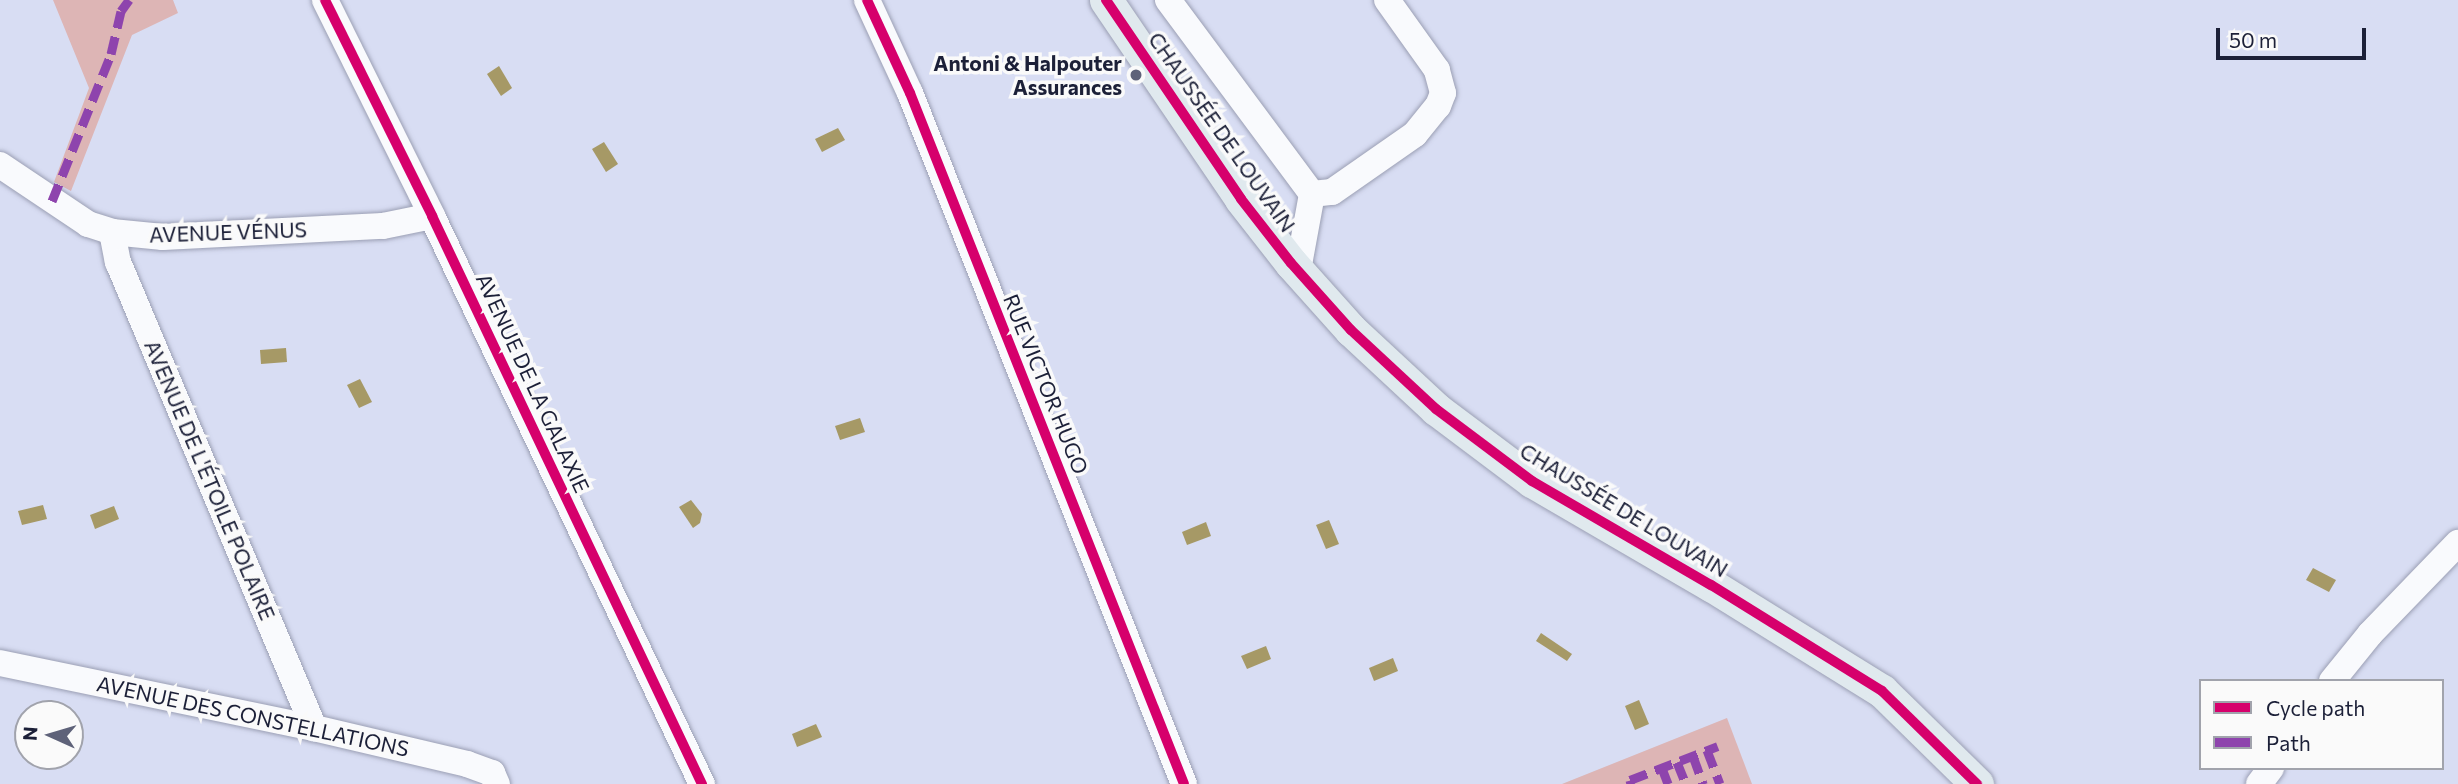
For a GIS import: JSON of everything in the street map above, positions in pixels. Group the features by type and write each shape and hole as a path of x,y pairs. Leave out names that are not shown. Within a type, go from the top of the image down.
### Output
{"main road":[{"name":"CHAUSSÉE DE LOUVAIN","path":"1106,0 1241,199 1298,271 1351,330 1436,409 1532,481 1712,585 1882,691 1977,784"}],"street":[{"name":"AVENUE DE LA GALAXIE","path":"325,0 432,216 702,784"},
{"name":"RUE VICTOR HUGO","path":"867,0 920,119 1184,784"},
{"path":"1168,0 1312,194 1298,271"},
{"path":"1312,194 1332,191 1415,134 1438,106 1443,93 1437,71 1387,0"},
{"name":"AVENUE VÉNUS","path":"0,165 88,224 112,232 163,237 383,226 432,216"},
{"name":"AVENUE DE L'ÉTOILE POLAIRE","path":"112,232 118,262 314,727"},
{"path":"2334,679 2370,634 2458,543"},
{"name":"AVENUE DES CONSTELLATIONS","path":"0,663 314,727 482,768 492,773 498,784"}],"shaded area":[{"path":"53,0 173,0 178,13 132,35 71,191 54,182 89,88"},
{"path":"499,66 512,88 501,96 487,74"},
{"path":"838,128 845,140 822,152 815,139"},
{"path":"604,142 618,164 606,172 592,149"},
{"path":"286,348 287,362 261,364 260,350"},
{"path":"360,379 372,402 359,408 347,385"},
{"path":"860,418 865,432 840,440 835,426"},
{"path":"691,500 702,514 700,523 693,528 679,507"},
{"path":"43,505 47,519 22,525 18,511"},
{"path":"114,506 119,519 95,529 90,515"},
{"path":"1329,520 1339,544 1326,549 1316,525"},
{"path":"1206,522 1211,536 1187,545 1182,532"},
{"path":"2313,568 2336,580 2329,592 2306,580"},
{"path":"1541,633 1572,654 1567,661 1536,641"},
{"path":"1266,646 1271,659 1247,669 1241,656"},
{"path":"1393,658 1398,671 1374,681 1369,668"},
{"path":"1639,700 1649,724 1635,730 1625,706"},
{"path":"1727,718 1752,784 1562,784"},
{"path":"816,724 822,737 797,747 792,734"}],"marked path":[{"path":"52,201 111,54 121,11 129,0"},
{"path":"1631,784 1630,780 1718,746"},
{"path":"1707,750 1720,784"},
{"path":"1693,756 1703,784"},
{"path":"1677,762 1686,784"},
{"path":"1662,768 1668,784"}],"cycle path":[{"path":"325,0 432,216 702,784"},
{"path":"867,0 910,93 1184,784"},
{"path":"1106,0 1241,199 1291,263 1351,330 1436,409 1532,481 1711,585 1882,691 1977,784"}],"place":[{"name":"Antoni & Halpouter Assurances","path":"1136,75"}]}
